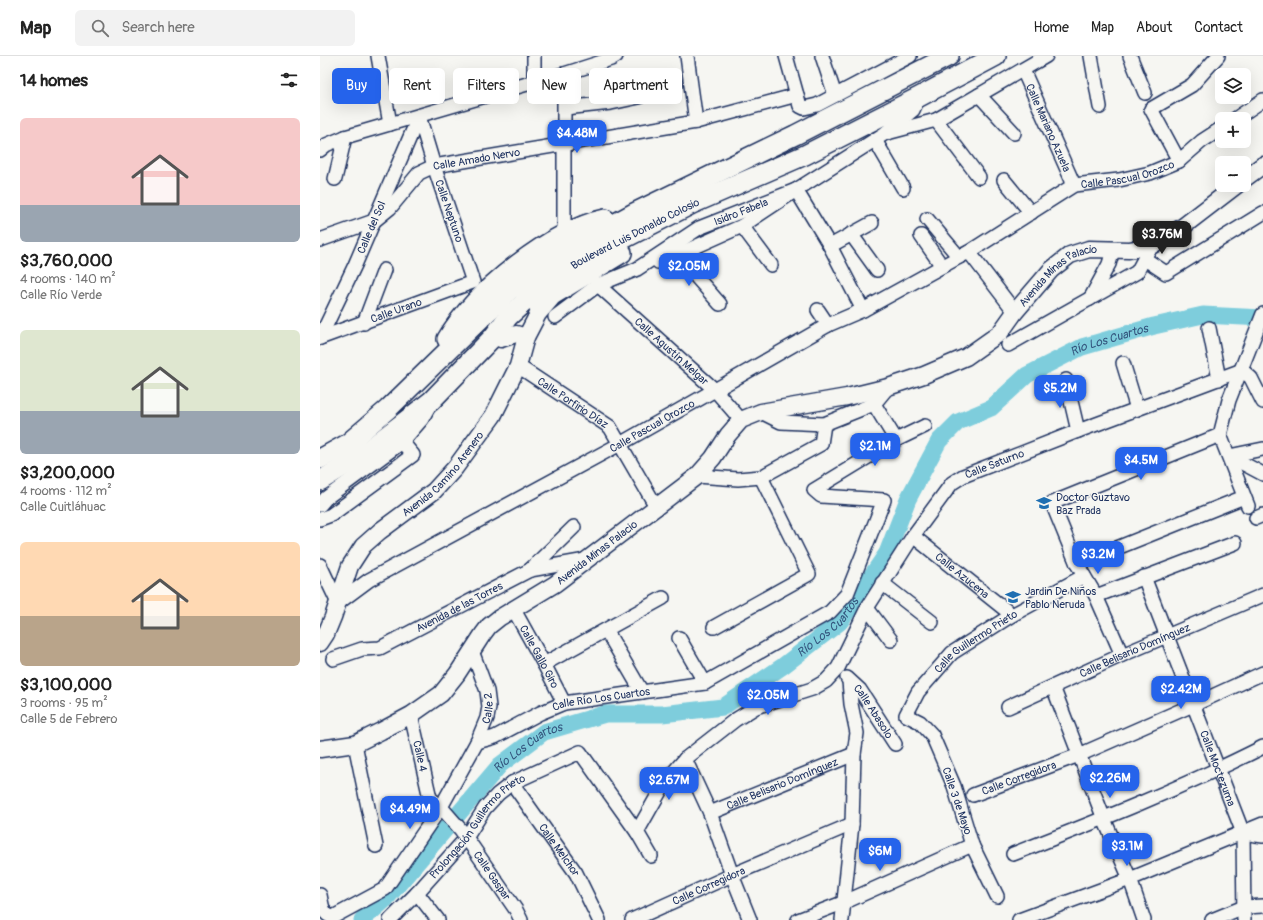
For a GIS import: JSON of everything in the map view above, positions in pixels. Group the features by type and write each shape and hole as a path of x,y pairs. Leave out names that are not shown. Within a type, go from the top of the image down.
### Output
{"highway":[{"name":"Boulevard Luis Donaldo Colosio","path":"320,480 363,454 431,400 494,336 508,317 540,288 580,261 692,204 805,155 996,56"},
{"name":"Boulevard Luis Donaldo Colosio","path":"320,459 347,444 382,414 509,291 554,257 634,213 795,135 948,57"},
{"path":"948,57 941,65 882,95 881,100 884,105 889,105 948,77 956,78"},
{"path":"795,135 804,135 846,114 852,114 856,121 854,126 808,150 805,155"},
{"path":"436,362 444,343 453,328 472,306 506,273 533,253 564,235 595,221 634,213"},
{"path":"483,347 501,339 548,298 635,245 642,237 646,228"}],"main road":[{"path":"1251,174 1263,165"},
{"name":"Avenida Minas Palacio","path":"320,749 355,744 411,714 441,694 457,674 482,634 489,626 499,618 555,584 657,508 697,476 713,458 728,435 741,420 762,412 847,397 888,387 924,376 966,357 1000,333 1015,312 1051,270 1070,256 1089,249 1129,250 1148,253 1228,192"},
{"name":"Avenida Camino Arenero","path":"322,638 338,603 350,566 363,546 380,531 434,491 455,468 493,416 518,366 526,336 538,314 554,294"},
{"path":"501,339 516,334 526,336"}],"street":[{"path":"378,56 390,124"},
{"path":"534,56 534,68"},
{"path":"581,69 616,56"},
{"path":"687,56 696,122"},
{"path":"786,56 800,106 804,108 817,105 909,56"},
{"path":"822,56 835,95"},
{"path":"903,188 879,137 936,120 1046,56"},
{"path":"1091,56 1100,107"},
{"path":"1130,56 1145,93"},
{"path":"1180,162 1151,109 1192,85 1218,56"},
{"name":"Calle Mariano Azuela","path":"1023,70 1074,185"},
{"path":"320,150 326,145 345,137 527,84"},
{"path":"979,95 1014,133"},
{"name":"Calle Amado Nervo","path":"320,240 374,221 390,208 419,173 434,166 696,122 797,96"},
{"name":"Isidro Fabela","path":"555,317 598,286 636,269 699,228 796,190 879,137 913,110 919,97"},
{"path":"1245,112 1263,100"},
{"path":"564,104 564,235"},
{"path":"564,108 602,104"},
{"name":"Calle Neptuno","path":"419,116 434,166 473,282"},
{"name":"Calle del Sol","path":"320,338 355,265 419,116"},
{"path":"936,120 979,177"},
{"name":"Calle Pascual Orozco","path":"338,603 369,580 620,444 828,325 863,310 964,254 1074,185 1120,180 1150,173 1180,162 1202,141 1215,133"},
{"path":"335,179 345,137"},
{"path":"1004,180 1031,212"},
{"path":"636,269 677,255 742,226 796,190 830,246 863,310"},
{"path":"1008,345 1137,272 1148,253 1166,272 1263,213"},
{"path":"927,219 964,254 1015,312"},
{"path":"830,246 872,223"},
{"path":"742,226 771,265"},
{"path":"850,234 877,270"},
{"path":"921,236 942,266"},
{"path":"1090,299 1109,264 1113,250"},
{"path":"677,255 720,304"},
{"path":"364,323 384,270"},
{"name":"Calle Urano","path":"320,338 473,282"},
{"name":"Calle Agustín Melgar","path":"598,286 715,390 741,420"},
{"path":"818,310 828,325"},
{"path":"1077,564 1246,501 1220,436 1229,400 1260,326"},
{"path":"1209,328 1219,379"},
{"path":"1123,363 1137,410"},
{"name":"Calle Porfirio Díaz","path":"518,366 610,427 657,508"},
{"path":"1242,370 1251,378 1263,401"},
{"name":"Calle Saturno","path":"838,668 867,608 882,583 913,536 952,483 963,476 1078,431 1242,370"},
{"path":"1066,380 1078,431"},
{"path":"762,412 780,422 824,424 874,404 888,387"},
{"path":"320,505 326,498 402,442 422,419 431,400"},
{"path":"874,404 896,440 925,426"},
{"path":"697,476 738,479 761,477 821,444 824,424"},
{"path":"1122,655 1096,596 1077,564 1052,504 1220,436"},
{"name":"Calle Río Los Cuartos","path":"477,742 494,737 540,713 564,703 705,684 830,612 847,594 884,500 822,496 814,490 896,440"},
{"path":"320,519 331,515 413,455 402,442"},
{"path":"1229,456 1263,450"},
{"path":"1229,456 1263,474"},
{"path":"714,627 809,574 761,477"},
{"path":"530,570 574,527"},
{"name":"Calle Azucena","path":"913,536 1012,615"},
{"path":"1096,596 1235,543"},
{"name":"Avenida de las Torres","path":"333,659 362,649 380,648 530,570 587,560"},
{"path":"320,565 338,603"},
{"name":"Calle Guillermo Prieto","path":"906,715 918,692 952,654 1012,615 1084,576"},
{"name":"Calle Moctezuma","path":"1144,577 1243,833 1244,920"},
{"path":"882,583 932,622"},
{"name":"Calle Belisario Domínguez","path":"1008,707 1122,655 1263,595"},
{"path":"544,664 663,598"},
{"path":"867,608 891,640"},
{"name":"Calle Gallo Giro","path":"514,610 564,703"},
{"path":"606,630 642,692"},
{"path":"679,638 705,684"},
{"name":"Calle 2","path":"472,651 487,691 489,707 487,718 477,742"},
{"path":"651,856 637,832 663,786 685,759 735,720 756,707 812,689 826,682 838,668"},
{"name":"Calle Abasolo","path":"838,668 849,682 860,690 895,744"},
{"name":"Calle Corregidora","path":"973,795 1079,755 1193,705 1263,672"},
{"path":"842,920 852,824 854,754 857,733 851,704 849,682"},
{"path":"1053,687 1104,819 1130,879 1144,920"},
{"name":"Calle 4","path":"411,714 430,798 443,811"},
{"name":"Calle 3 de Mayo","path":"906,715 920,722 932,735 954,786 972,845 997,896"},
{"path":"320,895 325,913 327,916 333,917 385,889 443,811 477,742"},
{"path":"355,744 376,846"},
{"path":"1013,854 1104,819 1218,770 1263,747"},
{"name":"Prolongación Guillermo Prieto","path":"390,920 417,893 498,794 512,783 580,752 637,832"},
{"name":"Calle Belisario Domínguez","path":"710,813 854,754"},
{"path":"685,759 710,813 750,920"},
{"name":"Calle Melchor","path":"512,783 576,873 599,920"},
{"name":"Calle Gaspar","path":"443,811 464,834 516,910 521,920"},
{"name":"Calle Corregidora","path":"632,920 732,875 852,824"},
{"path":"1019,920 1130,879 1263,824"},
{"path":"1243,833 1263,836"},
{"path":"798,920 845,902 972,845"},
{"path":"417,893 438,920"},
{"path":"1212,920 1244,907 1263,906"}],"waterway":[{"name":"Río Los Cuartos","path":"362,920 386,899 500,765 544,732 605,714 662,714 723,707 783,666 840,622 887,553 908,499 939,441 958,422 991,408 1027,375 1082,347 1154,326 1203,315 1263,318"}],"place":[{"name":"Doctor Guztavo Baz Prada","path":"1044,503"},
{"name":"Jardin De Niños Pablo Neruda","path":"1013,597"}]}
